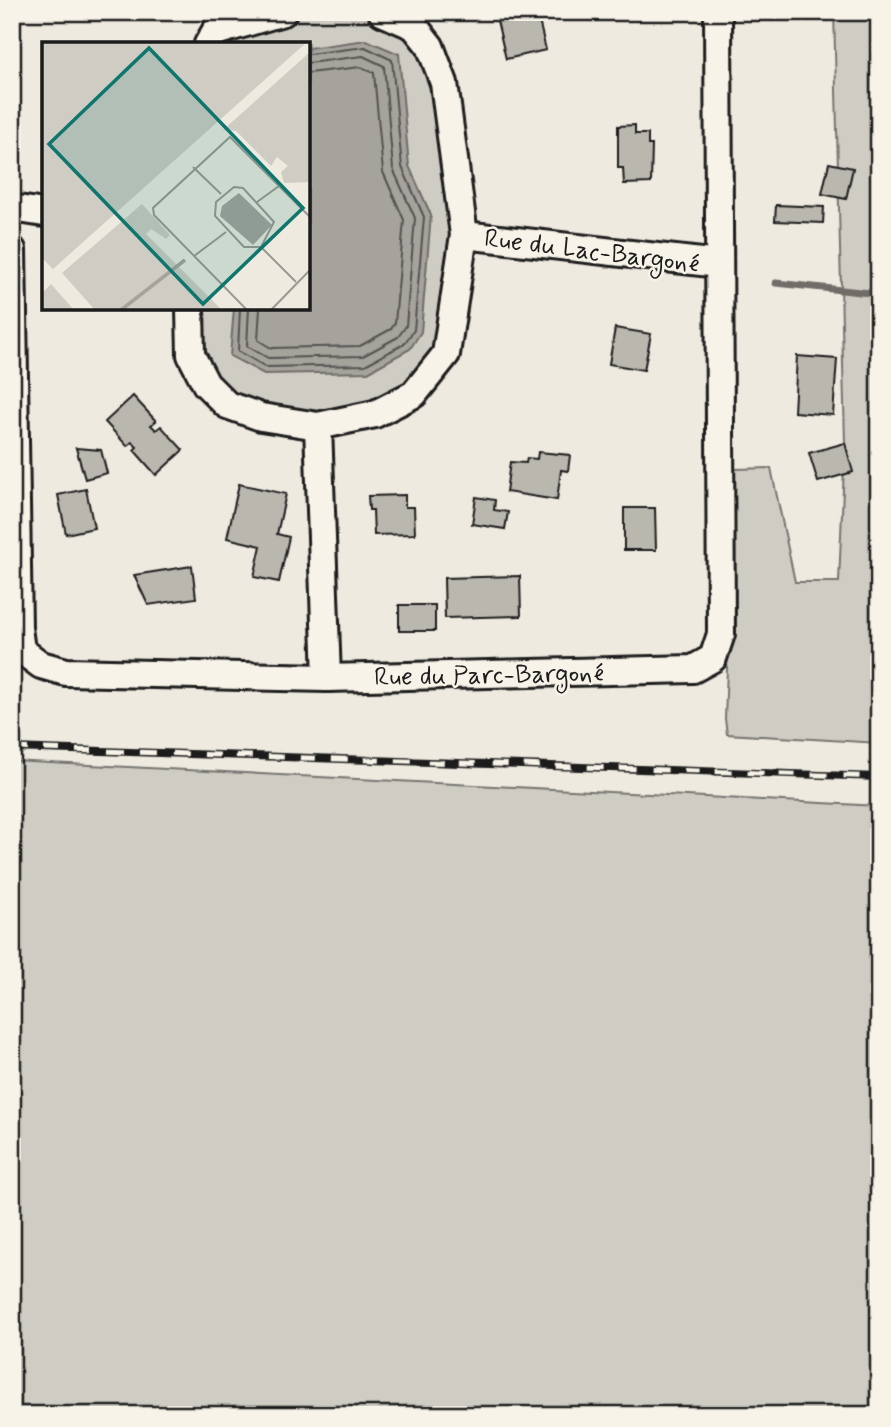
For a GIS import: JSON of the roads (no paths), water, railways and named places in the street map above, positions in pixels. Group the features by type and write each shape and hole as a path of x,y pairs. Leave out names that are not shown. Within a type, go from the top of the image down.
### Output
{"street":[{"path":"209,42 215,32 283,12"},
{"name":"Rue du Lac-Bargoné","path":"190,310 191,355 206,384 227,405 261,417 318,426 375,414 415,394 446,354 464,235 444,83 430,46 414,26 382,12"},
{"name":"Rue du Parc-Bargoné","path":"12,250 18,628 22,650 41,664 66,672 327,678 693,669 713,658 721,634 718,12"},
{"path":"12,208 42,213"},
{"name":"Rue du Lac-Bargoné","path":"464,235 719,264"},
{"path":"318,426 327,678"}],"water":[{"path":"366,40 399,54 409,166 431,215 421,332 410,349 368,372 264,374 230,356 234,310 310,310 310,48"}],"waterway":[{"path":"776,283 879,294"}],"railway":[{"path":"12,748 879,777"}]}
